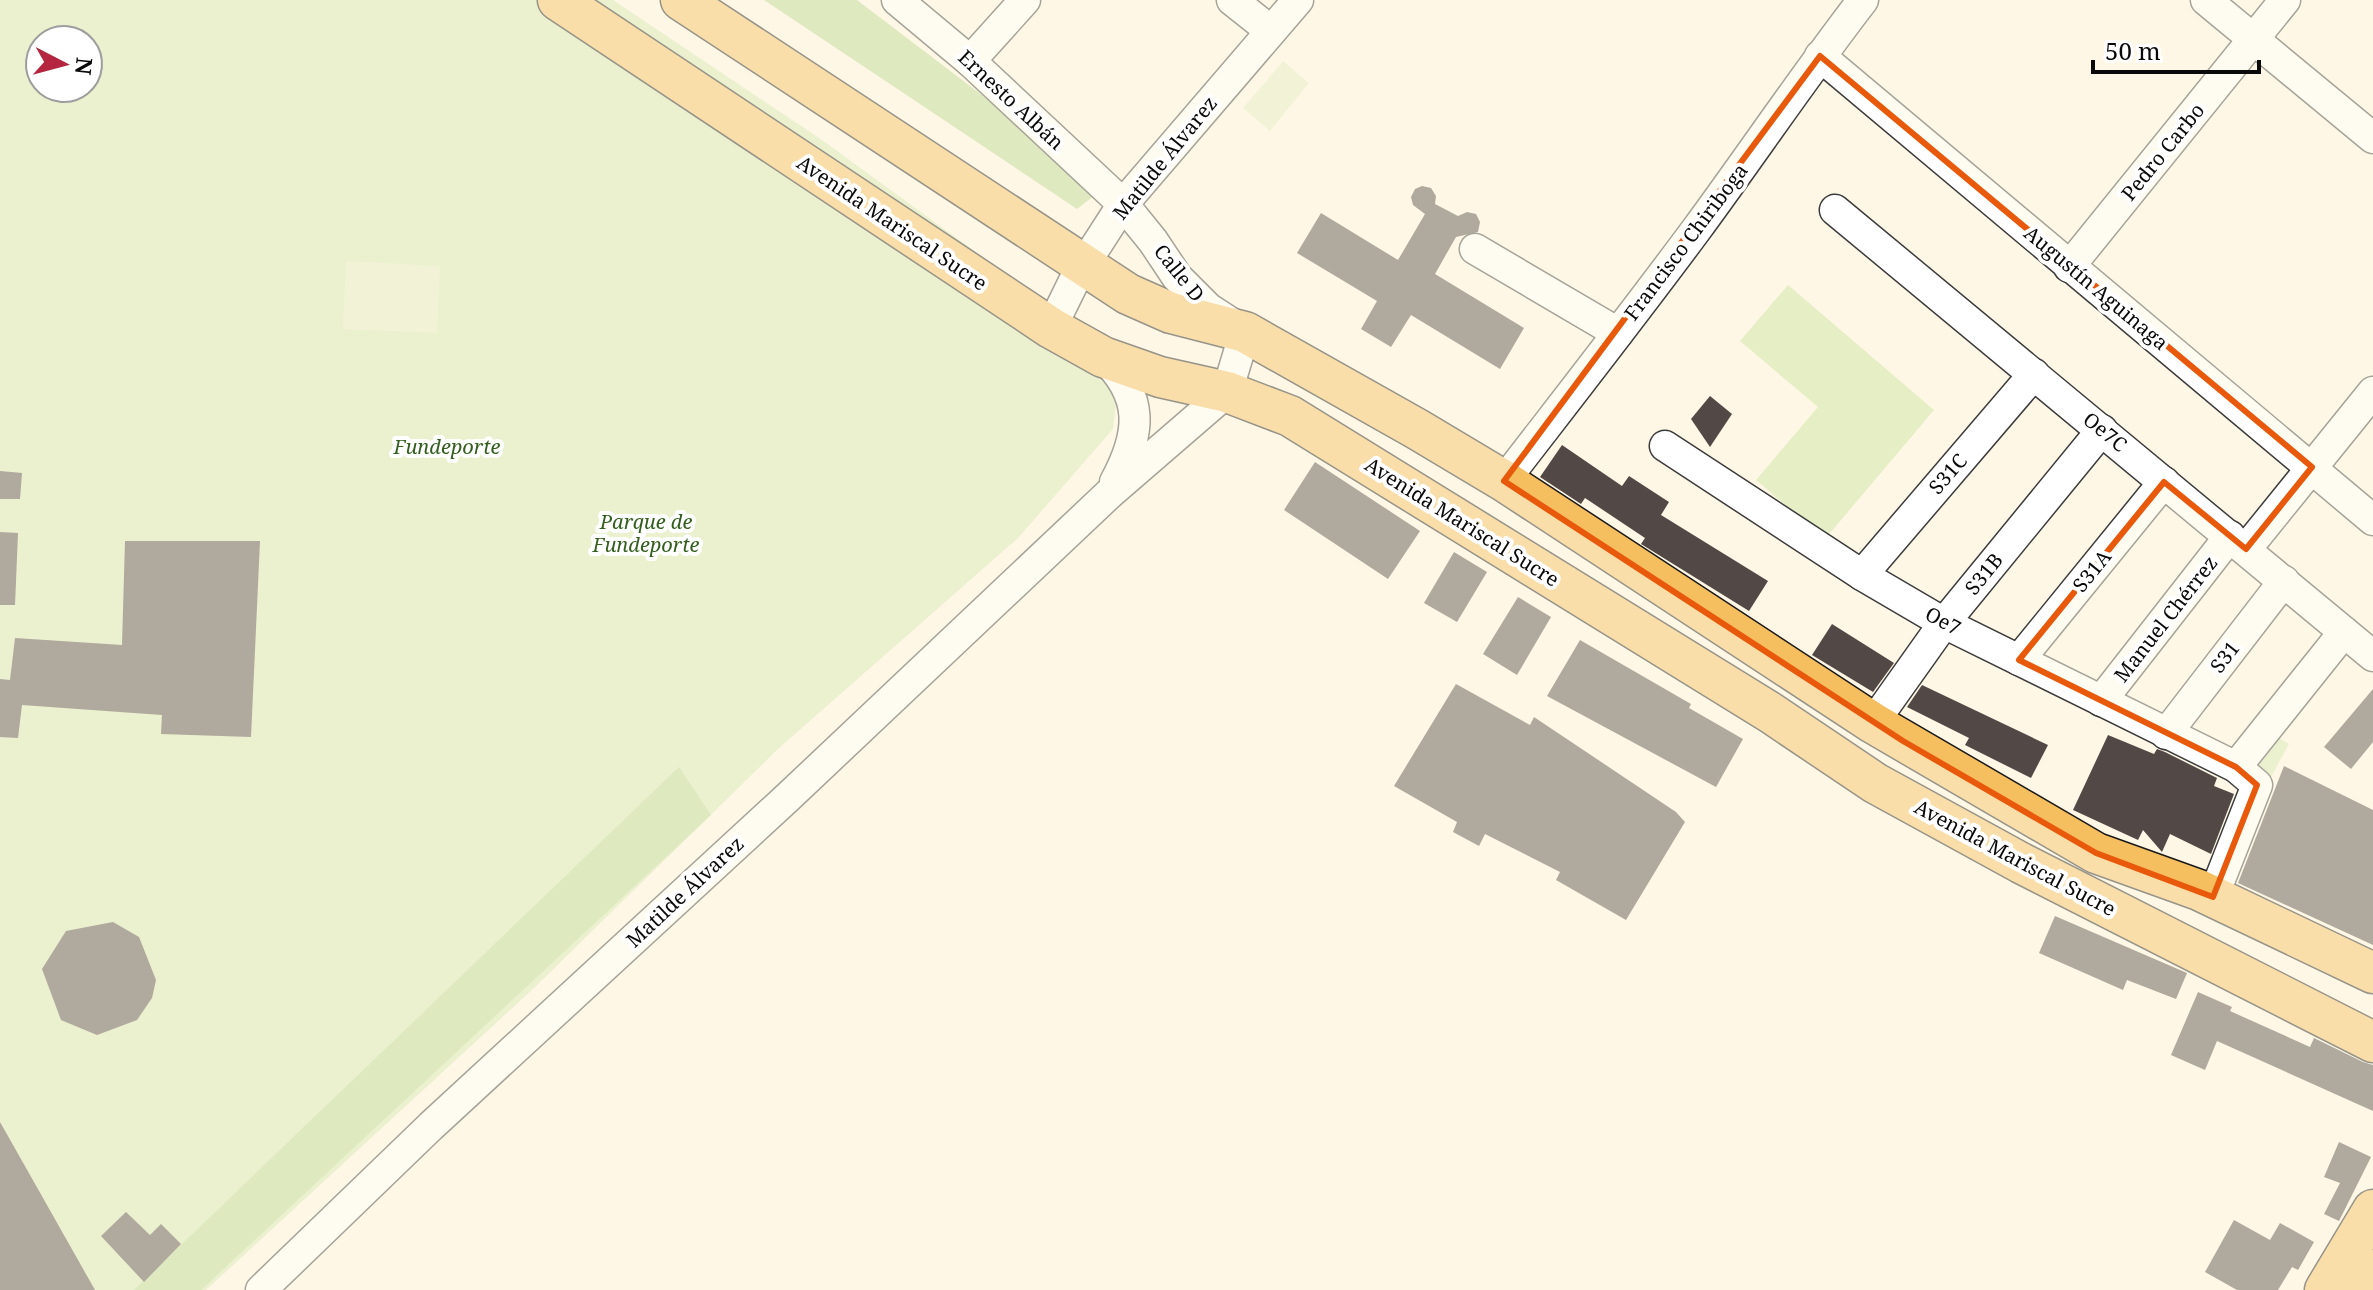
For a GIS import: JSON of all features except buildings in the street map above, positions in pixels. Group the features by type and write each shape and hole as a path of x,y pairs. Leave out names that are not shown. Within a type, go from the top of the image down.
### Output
{"main road":[{"name":"Avenida Mariscal Sucre","path":"558,0 1051,328 1103,357 1160,377 1227,392 1290,416 1771,713 1875,783 2021,863 2373,1042"},
{"path":"681,0 1128,294 1171,313 1245,332 1504,481 1873,723 2100,855 2373,992"},
{"path":"2100,855 2213,897 2373,973"},
{"path":"2325,1290 2373,1210"},
{"path":"2362,1290 2373,1270"}],"street":[{"name":"Ernesto Albán","path":"897,0 970,61 1123,204"},
{"path":"970,61 1025,0"},
{"path":"1232,0 1271,31"},
{"name":"Matilde Álvarez","path":"1051,328 1076,277 1123,204 1298,0"},
{"name":"Francisco Chiriboga","path":"1504,481 1618,333 1863,0"},
{"path":"2206,0 2373,138"},
{"name":"Pedro Carbo","path":"2069,267 2285,0"},
{"name":"Augustín Aguinaga","path":"1820,56 2373,520"},
{"name":"Calle D","path":"1123,204 1177,277 1208,308 1245,332"},
{"name":"Oe7C","path":"1835,210 2373,656"},
{"path":"1475,249 1618,333"},
{"path":"1227,392 1245,332"},
{"name":"Matilde Álvarez","path":"1103,357 1117,369 1127,385 1136,421 1129,457 1109,494"},
{"name":"S31C","path":"1862,575 2034,374"},
{"name":"Matilde Álvarez","path":"261,1290 431,1126 798,788 1109,494 1227,392"},
{"name":"Manuel Chérrez","path":"2101,701 2238,543 2312,467 2373,392"},
{"name":"S31B","path":"1873,723 1944,623 2102,430"},
{"name":"Oe7","path":"1665,446 1862,575 1944,623 2236,767"},
{"name":"S31A","path":"2019,660 2164,482"},
{"name":"S31","path":"2166,734 2284,581"},
{"path":"2213,897 2257,785 2236,767 2344,632"}],"highlighted area":[{"path":"1820,56 2312,467 2246,549 2164,482 2019,660 2236,767 2257,785 2213,897 2096,853 1903,741 1504,481"}],"green space":[{"name":"Fundeporte","path":"0,0 613,0 822,140 1021,285 1118,386 1113,429 1018,538 779,748 534,988 206,1290 0,1290"},
{"path":"764,0 857,0 1104,188 1077,209"},
{"path":"1283,61 1309,83 1270,131 1243,108"},
{"path":"346,261 440,266 437,333 343,329"},
{"path":"1788,285 1934,410 1825,539 1756,480 1818,407 1740,341"},
{"path":"2273,734 2289,744 2265,788 2251,776"},
{"path":"679,767 711,815 201,1290 134,1290"}],"park label":[{"name":"Parque de Fundeporte","path":"646,534"}]}
